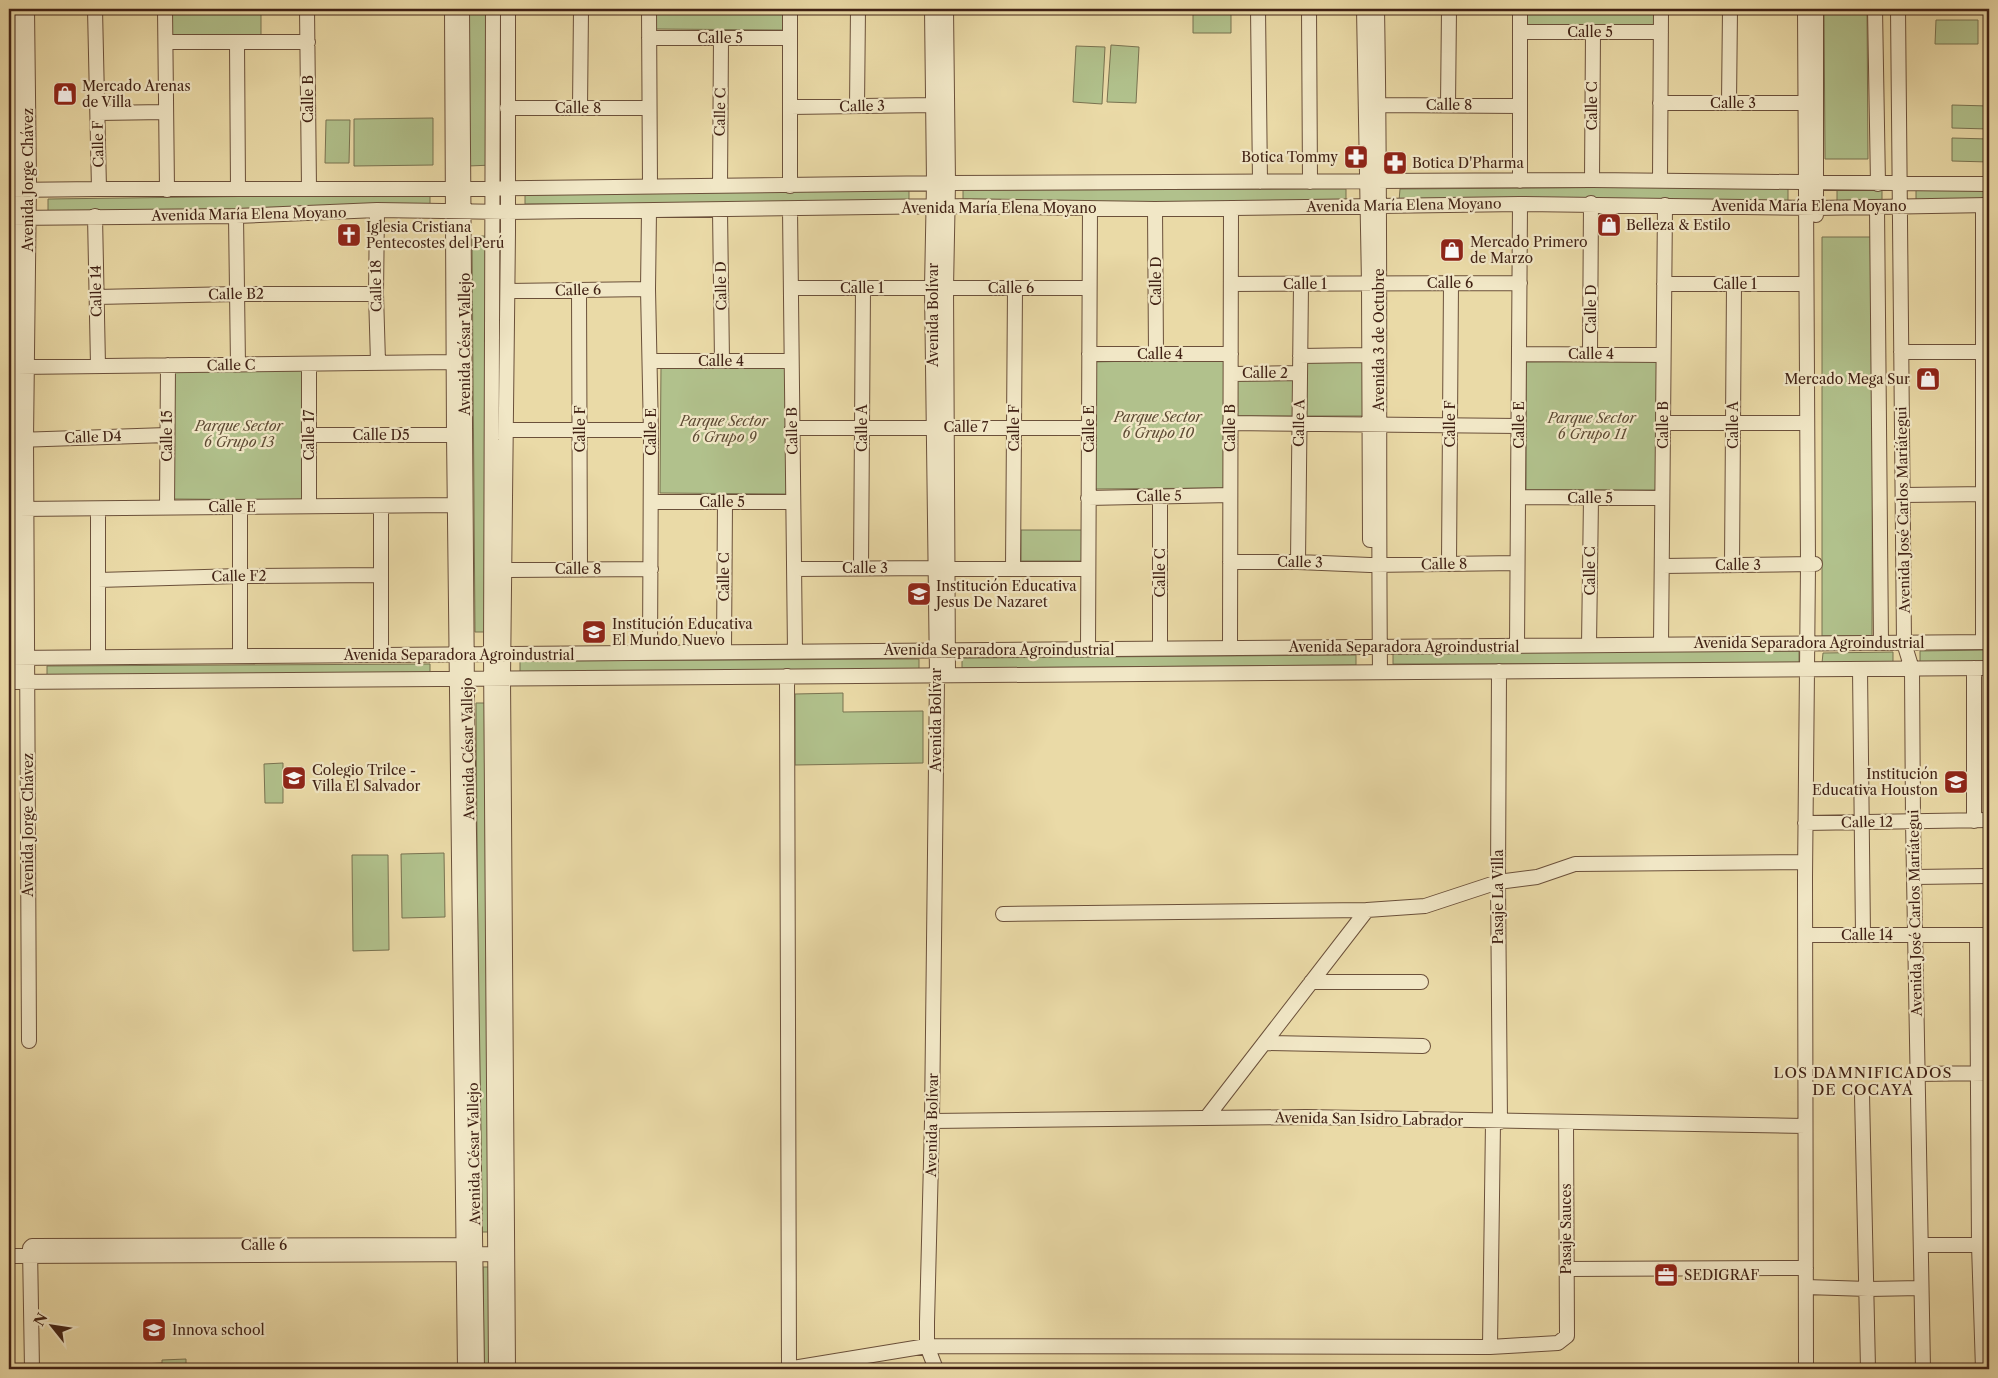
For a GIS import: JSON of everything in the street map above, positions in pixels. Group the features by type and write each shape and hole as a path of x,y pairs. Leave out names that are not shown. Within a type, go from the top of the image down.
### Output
{"street":[{"name":"Avenida Jorge Chávez","path":"15,9 18,117 16,367 17,682 29,1041"},
{"name":"Avenida Jorge Chávez","path":"18,117 27,9"},
{"name":"Calle F","path":"95,9 100,189"},
{"path":"166,9 165,112 167,190"},
{"name":"Calle B","path":"307,9 309,188"},
{"name":"Avenida César Vallejo","path":"452,9 458,189"},
{"name":"Avenida César Vallejo","path":"462,9 458,211 469,1249 465,1369"},
{"name":"Avenida César Vallejo","path":"493,9 492,212 502,1249 508,1369"},
{"name":"Avenida César Vallejo","path":"497,654 505,570 508,291 508,9"},
{"path":"580,108 581,9"},
{"path":"649,9 650,187"},
{"path":"790,9 790,186"},
{"path":"857,106 858,9"},
{"name":"Avenida Bolívar","path":"932,9 934,105 941,183"},
{"name":"Avenida Bolívar","path":"936,1369 928,1346 943,675 939,288 946,9"},
{"path":"1258,9 1260,182"},
{"path":"1309,9 1310,182"},
{"name":"Avenida 3 de Octubre","path":"1364,9 1374,206 1375,672"},
{"name":"Avenida 3 de Octubre","path":"1373,181 1379,105 1377,9"},
{"path":"1448,105 1449,9"},
{"path":"1520,9 1520,181"},
{"path":"1660,181 1661,9"},
{"path":"1729,103 1730,9"},
{"path":"1805,9 1805,103 1811,183"},
{"path":"1806,1369 1805,823 1811,669 1811,183 1816,9"},
{"path":"1875,9 1878,184"},
{"name":"Avenida José Carlos Mariátegui","path":"1898,9 1904,643 1912,669 1923,1369"},
{"name":"Calle 5","path":"1520,32 1661,32"},
{"name":"Calle C","path":"1592,180 1593,32"},
{"name":"Calle 5","path":"649,38 790,38"},
{"name":"Calle C","path":"720,186 721,38"},
{"path":"166,42 308,42"},
{"path":"237,42 238,189"},
{"name":"Calle 3","path":"1660,103 1805,103"},
{"name":"Calle 3","path":"790,107 934,105"},
{"name":"Calle 8","path":"1379,105 1520,106"},
{"name":"Calle 8","path":"507,108 649,108"},
{"path":"98,113 165,112"},
{"name":"Avenida María Elena Moyano","path":"18,190 458,189 941,183 1592,180 1900,185 1989,184"},
{"name":"Avenida María Elena Moyano","path":"18,218 236,216 377,210 492,212 649,211 941,206 1156,209 1520,204 1811,208 1986,205"},
{"name":"Calle E","path":"1517,646 1520,204"},
{"name":"Calle D","path":"1590,354 1591,204"},
{"name":"Calle B","path":"1661,645 1665,205"},
{"path":"1986,205 1986,642"},
{"name":"Avenida José Carlos Mariátegui","path":"1877,207 1880,643"},
{"name":"Calle E","path":"1088,650 1090,208"},
{"name":"Calle B","path":"1230,648 1231,208"},
{"path":"1811,208 1806,284 1811,565"},
{"name":"Calle B","path":"790,209 795,652"},
{"name":"Calle D","path":"1156,209 1156,354"},
{"name":"Calle 18","path":"377,210 376,294 378,362"},
{"name":"Calle D","path":"720,210 722,361"},
{"name":"Avenida César Vallejo","path":"458,211 454,435 455,505 462,655"},
{"name":"Calle E","path":"649,211 648,289 651,430 650,653"},
{"name":"Calle 14","path":"94,216 98,365"},
{"path":"236,216 238,365"},
{"name":"Calle F","path":"1449,564 1451,283"},
{"name":"Calle 6","path":"1374,284 1520,283"},
{"name":"Calle 1","path":"1231,284 1374,284"},
{"name":"Calle A","path":"1298,562 1301,284"},
{"name":"Avenida 3 de Octubre","path":"1373,424 1368,355 1374,284"},
{"name":"Calle 1","path":"1664,284 1806,284"},
{"name":"Calle A","path":"1732,566 1734,284"},
{"name":"Calle 1","path":"791,288 939,288"},
{"name":"Calle A","path":"861,568 863,288"},
{"name":"Calle 6","path":"939,288 1089,288"},
{"name":"Calle F","path":"1013,569 1015,288"},
{"name":"Calle 6","path":"508,291 648,289"},
{"name":"Calle F","path":"579,290 580,569"},
{"name":"Calle B2","path":"96,297 376,294"},
{"path":"1901,352 1986,352"},
{"name":"Calle 4","path":"1089,354 1231,354"},
{"name":"Calle 4","path":"1519,354 1663,354"},
{"name":"Calle 2","path":"1300,356 1368,355"},
{"name":"Calle 4","path":"650,361 792,361"},
{"name":"Calle C","path":"16,367 454,362"},
{"name":"Calle 17","path":"309,364 309,506"},
{"name":"Calle 15","path":"167,508 168,365"},
{"name":"Calle 2","path":"1230,374 1300,373"},
{"path":"1663,422 1807,423"},
{"path":"1230,423 1518,426"},
{"path":"792,428 940,427"},
{"name":"Calle 7","path":"940,427 1089,428"},
{"path":"507,430 651,430"},
{"name":"Calle D4","path":"17,439 167,435"},
{"name":"Calle D5","path":"309,435 454,435"},
{"path":"1903,496 1986,494"},
{"name":"Calle 5","path":"1088,498 1230,495"},
{"name":"Calle C","path":"1160,496 1160,649"},
{"name":"Calle 5","path":"1518,497 1662,498"},
{"name":"Calle C","path":"1589,645 1591,498"},
{"name":"Calle 5","path":"651,502 793,502"},
{"name":"Calle C","path":"724,652 725,502"},
{"name":"Calle E","path":"17,509 455,505"},
{"path":"381,506 381,655"},
{"path":"240,507 240,656"},
{"path":"98,509 98,657"},
{"name":"Calle 3","path":"1230,562 1374,565"},
{"name":"Calle 8","path":"1374,565 1518,563"},
{"name":"Calle 3","path":"1662,566 1811,565"},
{"name":"Calle 8","path":"505,570 651,569"},
{"name":"Calle 3","path":"794,569 943,569"},
{"path":"943,569 1088,569"},
{"name":"Calle F2","path":"98,580 381,575"},
{"name":"Avenida Separadora Agroindustrial","path":"17,658 1986,642"},
{"path":"1974,668 1974,820"},
{"name":"Avenida Separadora Agroindustrial","path":"17,682 1989,668"},
{"path":"1860,669 1863,935"},
{"name":"Pasaje La Villa","path":"1490,1347 1496,1122 1499,671"},
{"path":"787,676 788,1369 928,1346 1490,1347"},
{"name":"Calle 12","path":"1805,823 1989,820"},
{"path":"1002,914 1367,910 1425,906 1498,882 1537,877 1575,864 1805,862"},
{"path":"1914,877 1989,876"},
{"path":"1207,1117 1367,910"},
{"name":"Calle 14","path":"1805,935 1983,935"},
{"path":"1983,935 1984,1369"},
{"path":"1311,982 1421,982"},
{"path":"1264,1043 1423,1046"},
{"path":"1917,1074 1984,1073"},
{"path":"1862,1094 1868,1290 1868,1369"},
{"name":"Avenida San Isidro Labrador","path":"932,1121 1207,1117 1805,1126"},
{"name":"Pasaje Sauces","path":"1490,1347 1558,1343 1567,1336 1566,1123"},
{"path":"1920,1246 1984,1245"},
{"name":"Avenida César Vallejo","path":"469,1249 477,1369"},
{"name":"Avenida César Vallejo","path":"496,1369 502,1249"},
{"name":"Calle 6","path":"9,1256 98,1251 502,1249"},
{"path":"30,1256 32,1369"},
{"path":"1567,1270 1806,1268"},
{"path":"1806,1287 1868,1290 1921,1288"}],"green space":[{"path":"171,9 261,9 261,36 171,36"},
{"path":"467,9 492,9 493,165 468,166"},
{"path":"656,9 785,9 785,30 656,29"},
{"path":"1193,9 1231,9 1231,33 1193,33"},
{"path":"1526,9 1657,9 1656,28 1525,27"},
{"path":"1824,9 1867,9 1868,159 1825,159"},
{"path":"1936,20 1978,20 1978,44 1935,44"},
{"path":"1111,45 1139,47 1136,103 1107,102"},
{"path":"1076,46 1105,47 1102,104 1073,102"},
{"path":"1952,105 1989,106 1989,129 1952,128"},
{"path":"433,118 433,165 354,166 354,119"},
{"path":"326,120 350,120 349,163 325,163"},
{"path":"1952,138 1989,139 1989,162 1952,161"},
{"path":"1788,188 1788,202 1399,201 1400,189"},
{"path":"1837,188 1882,189 1882,203 1837,203"},
{"path":"909,189 909,203 525,204 525,191"},
{"path":"1346,189 1346,201 963,203 963,190"},
{"path":"1989,189 1989,201 1916,202 1916,190"},
{"path":"430,194 430,207 48,212 48,199"},
{"path":"472,236 489,236 492,632 475,632"},
{"path":"1822,237 1873,237 1872,636 1822,636"},
{"name":"Parque Sector 6 Grupo 10","path":"1224,359 1225,488 1092,489 1092,362"},
{"path":"1304,359 1364,359 1364,416 1304,416"},
{"name":"Parque Sector 6 Grupo 11","path":"1657,361 1657,490 1526,490 1526,362"},
{"name":"Parque Sector 6 Grupo 9","path":"661,365 786,365 788,494 660,493"},
{"name":"Parque Sector 6 Grupo 13","path":"175,368 303,369 304,500 173,499"},
{"path":"1234,379 1295,379 1295,416 1233,416"},
{"path":"1021,530 1084,530 1084,561 1021,561"},
{"path":"1989,650 1989,661 1920,662 1920,651"},
{"path":"1799,651 1799,663 1393,664 1393,652"},
{"path":"1893,652 1893,662 1822,663 1823,653"},
{"path":"1356,655 1356,665 962,668 962,658"},
{"path":"919,659 919,670 520,672 520,661"},
{"path":"430,664 430,674 47,676 47,666"},
{"path":"843,693 843,712 923,711 923,763 795,765 795,694"},
{"path":"476,703 489,703 493,1232 480,1232"},
{"path":"283,763 283,803 265,803 264,764"},
{"path":"444,853 445,917 402,918 401,854"},
{"path":"352,855 388,855 389,950 353,951"},
{"path":"483,1267 491,1267 491,1369 484,1369"},
{"path":"186,1359 186,1369 120,1369 120,1365 162,1363 162,1360"}],"place":[{"name":"Mercado Arenas de Villa","path":"65,94"},
{"name":"Botica Tommy","path":"1356,157"},
{"name":"Botica D'Pharma","path":"1395,163"},
{"name":"Belleza & Estilo","path":"1609,225"},
{"name":"Iglesia Cristiana Pentecostes del Perú","path":"349,235"},
{"name":"Mercado Primero de Marzo","path":"1452,250"},
{"name":"Mercado Mega Sur","path":"1928,379"},
{"name":"Institución Educativa Jesus De Nazaret","path":"919,594"},
{"name":"Institución Educativa El Mundo Nuevo","path":"594,632"},
{"name":"Colegio Trilce - Villa El Salvador","path":"294,778"},
{"name":"Institución Educativa Houston","path":"1956,782"},
{"name":"SEDIGRAF","path":"1666,1275"},
{"name":"Innova school","path":"154,1330"}],"district":[{"name":"LOS DAMNIFICADOS DE COCAYA","path":"1863,1082"}]}
